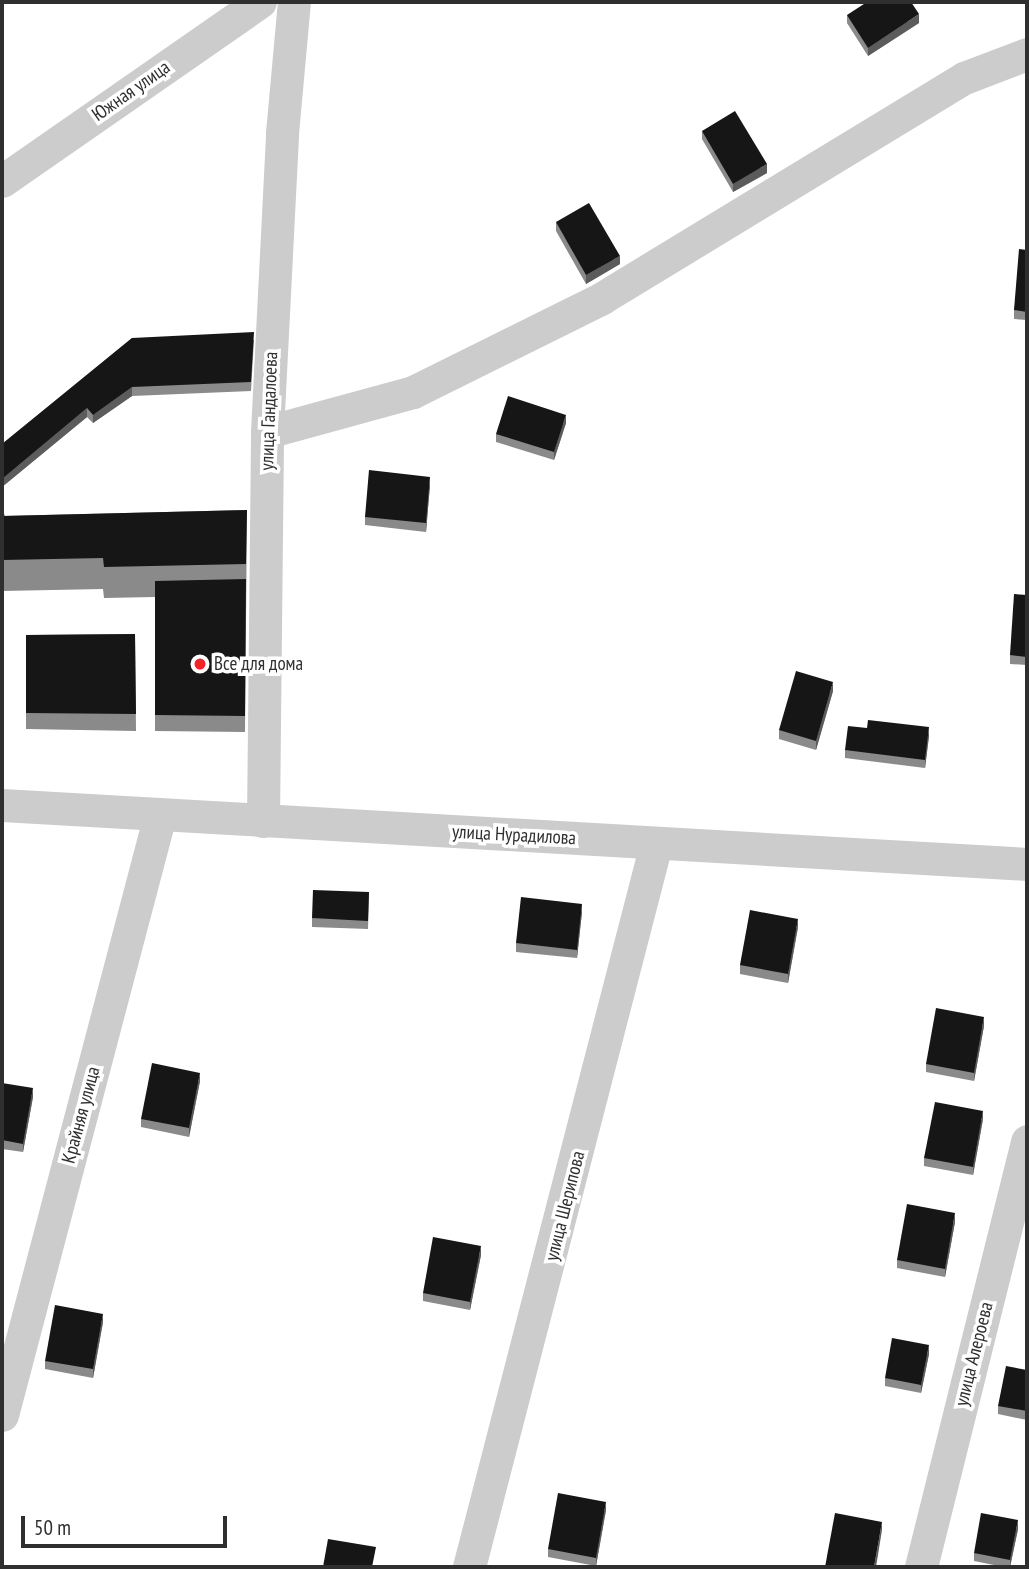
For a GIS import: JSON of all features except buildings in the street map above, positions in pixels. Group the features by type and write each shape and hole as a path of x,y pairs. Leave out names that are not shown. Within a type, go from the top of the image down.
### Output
{"street":[{"name":"Южная улица","path":"2,181 260,2"},
{"name":"улица Гандалоева","path":"264,821 267,432 282,133 294,2"},
{"path":"267,432 413,392 590,304 964,78 1027,54"},
{"name":"улица Нурадилова","path":"2,805 1027,864"},
{"name":"Крайняя улица","path":"2,1415 160,815"},
{"name":"улица Шерипова","path":"469,1567 656,844"},
{"name":"улица Алероева","path":"921,1567 1027,1141"}],"place":[{"name":"Все для дома","path":"200,664"}]}
